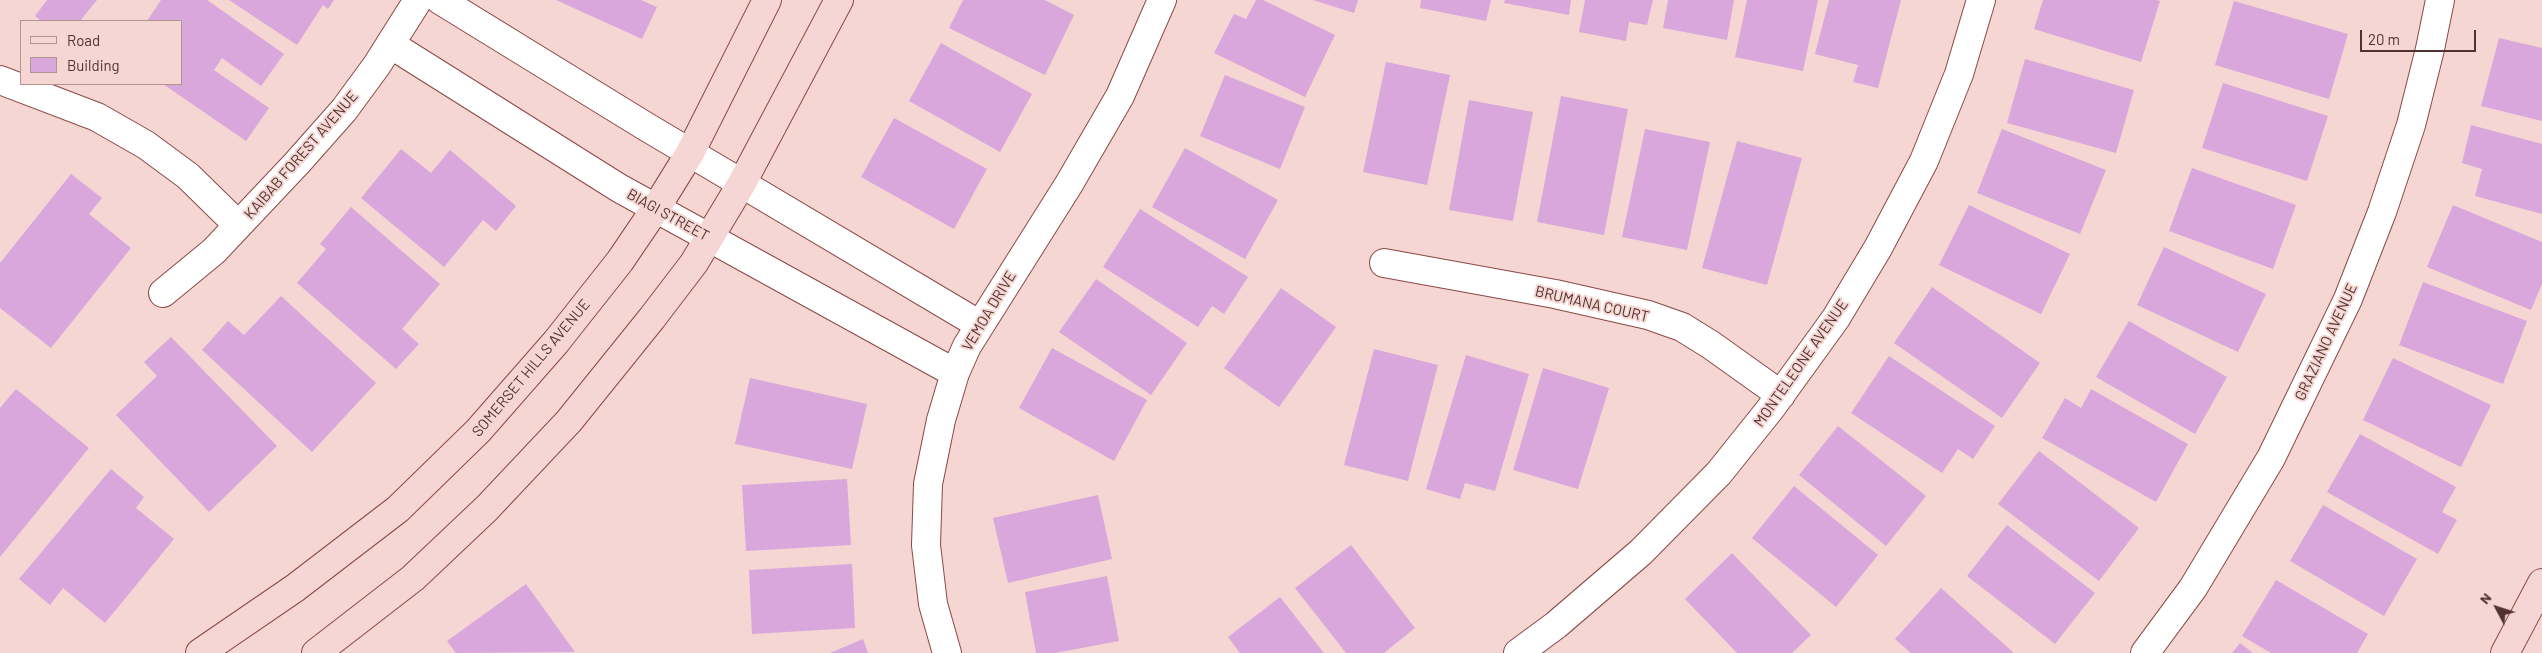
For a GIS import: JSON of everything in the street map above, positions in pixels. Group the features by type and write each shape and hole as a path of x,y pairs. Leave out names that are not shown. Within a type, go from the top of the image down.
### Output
{"main road":[{"name":"SOMERSET HILLS AVENUE","path":"200,653 295,588 398,509 472,438 556,342 620,261 690,153 767,0"},
{"path":"316,653 413,578 487,508 569,420 652,318 710,238 742,183 839,0"},
{"path":"2505,653 2539,596"}],"street":[{"name":"KAIBAB FOREST AVENUE","path":"163,292 214,251 344,110 418,0"},
{"path":"440,0 690,153 980,325"},
{"name":"VEMOA DRIVE","path":"947,653 933,604 926,536 928,484 941,420 955,373 980,325 1069,184 1120,96 1162,0"},
{"name":"MONTELEONE AVENUE","path":"1518,653 1556,625 1641,552 1719,473 1780,395 1836,318 1878,248 1924,161 1959,74 1981,0"},
{"name":"GRAZIANO AVENUE","path":"2145,653 2193,588 2271,458 2348,299 2382,212 2411,125 2430,50 2440,0"},
{"name":"BIAGI STREET","path":"390,44 619,188 955,373"},
{"path":"0,80 97,117 146,145 188,176 238,225"},
{"name":"BRUMANA COURT","path":"1384,263 1555,294 1648,316 1682,328 1711,345 1780,395"}],"building":[{"path":"47,0 97,0 81,20 40,20 35,16"},
{"path":"161,0 207,0 284,54 261,86 222,58 214,70 269,108 246,141 164,85 182,85 182,20 148,20"},
{"path":"229,0 334,0 328,9 323,5 297,45"},
{"path":"556,0 641,0 657,7 642,39"},
{"path":"963,0 1045,0 1074,15 1045,75 949,28"},
{"path":"1256,0 1263,0 1335,35 1305,97 1214,53 1234,14 1246,19"},
{"path":"1313,0 1358,0 1354,13"},
{"path":"1421,0 1491,0 1486,21 1420,8"},
{"path":"1505,0 1571,0 1569,15 1504,3"},
{"path":"1585,0 1653,0 1647,25 1629,22 1626,41 1579,32"},
{"path":"1668,0 1734,0 1727,40 1663,28"},
{"path":"1747,0 1818,0 1803,71 1735,57"},
{"path":"1829,0 1901,0 1878,88 1853,82 1858,65 1815,54"},
{"path":"2043,0 2160,1 2141,62 2034,29"},
{"path":"2234,1 2348,34 2329,99 2215,65"},
{"path":"2499,38 2542,48 2542,121 2481,106"},
{"path":"941,43 1032,94 1000,152 909,101"},
{"path":"2025,59 2134,90 2116,153 2007,123"},
{"path":"1386,62 1450,75 1427,185 1363,172"},
{"path":"1225,75 1305,107 1280,169 1200,136"},
{"path":"2223,83 2328,116 2307,181 2202,148"},
{"path":"1561,96 1628,109 1604,235 1537,222"},
{"path":"1469,100 1533,112 1513,221 1449,210"},
{"path":"894,118 987,169 954,229 861,177"},
{"path":"2471,125 2542,144 2542,214 2475,196 2482,169 2462,163"},
{"path":"1645,129 1710,142 1687,250 1622,237"},
{"path":"2002,129 2106,170 2080,234 1977,193"},
{"path":"1737,141 1802,158 1767,285 1702,268"},
{"path":"1185,148 1278,200 1245,259 1152,207"},
{"path":"401,149 431,173 450,150 516,206 496,231 483,220 444,267 361,198"},
{"path":"2192,168 2296,205 2273,269 2169,231"},
{"path":"71,174 102,198 89,214 131,248 51,348 0,308 0,263"},
{"path":"1969,205 2070,254 2041,314 1939,265"},
{"path":"2453,205 2542,242 2542,284 2531,310 2427,267"},
{"path":"351,207 440,284 402,329 419,344 396,369 297,283 326,249 320,244"},
{"path":"1140,209 1248,277 1224,314 1212,306 1198,327 1103,267"},
{"path":"2164,247 2266,294 2238,352 2137,305"},
{"path":"1096,279 1187,343 1151,395 1059,332"},
{"path":"2423,282 2527,321 2503,384 2399,345"},
{"path":"1932,287 2040,363 2002,418 1894,343"},
{"path":"1281,288 1336,327 1279,407 1224,368"},
{"path":"281,296 376,383 312,452 202,350 228,321 244,335"},
{"path":"2129,321 2227,377 2195,434 2096,377"},
{"path":"171,337 277,446 209,512 116,415 157,376 144,362"},
{"path":"1052,348 1147,400 1114,461 1019,408"},
{"path":"1374,349 1438,365 1408,481 1344,465"},
{"path":"1466,355 1529,374 1495,491 1465,483 1460,499 1426,489"},
{"path":"1889,356 1995,426 1973,459 1958,449 1942,473 1851,413"},
{"path":"2393,358 2491,405 2461,467 2363,420"},
{"path":"1543,368 1609,388 1578,489 1513,470"},
{"path":"750,378 867,404 852,469 735,444"},
{"path":"16,389 89,448 0,557 0,408"},
{"path":"2091,389 2188,444 2156,502 2042,438 2065,398 2081,408"},
{"path":"1838,426 1926,496 1886,546 1799,475"},
{"path":"2360,434 2456,487 2442,512 2457,520 2438,554 2327,492"},
{"path":"2039,451 2139,528 2099,581 1998,504"},
{"path":"111,469 144,497 136,508 174,539 105,623 63,588 50,605 19,579"},
{"path":"847,479 851,545 746,551 742,485"},
{"path":"1794,486 1878,555 1836,607 1752,538"},
{"path":"1098,495 1112,559 1008,583 993,518"},
{"path":"2323,505 2417,559 2384,616 2290,561"},
{"path":"2007,525 2095,593 2055,644 1967,576"},
{"path":"1351,545 1415,628 1384,653 1346,653 1295,588"},
{"path":"1732,553 1811,635 1792,653 1737,653 1685,599"},
{"path":"852,564 855,628 752,634 749,570"},
{"path":"1107,576 1119,641 1055,653 1036,653 1025,592"},
{"path":"2276,580 2368,634 2357,653 2271,653 2242,636"},
{"path":"526,584 575,652 456,653 447,641"},
{"path":"1941,588 2014,653 1911,653 1895,639"},
{"path":"1280,597 1324,653 1240,653 1228,637"},
{"path":"863,639 868,653 830,653"},
{"path":"2240,643 2253,653 2232,653"}]}
